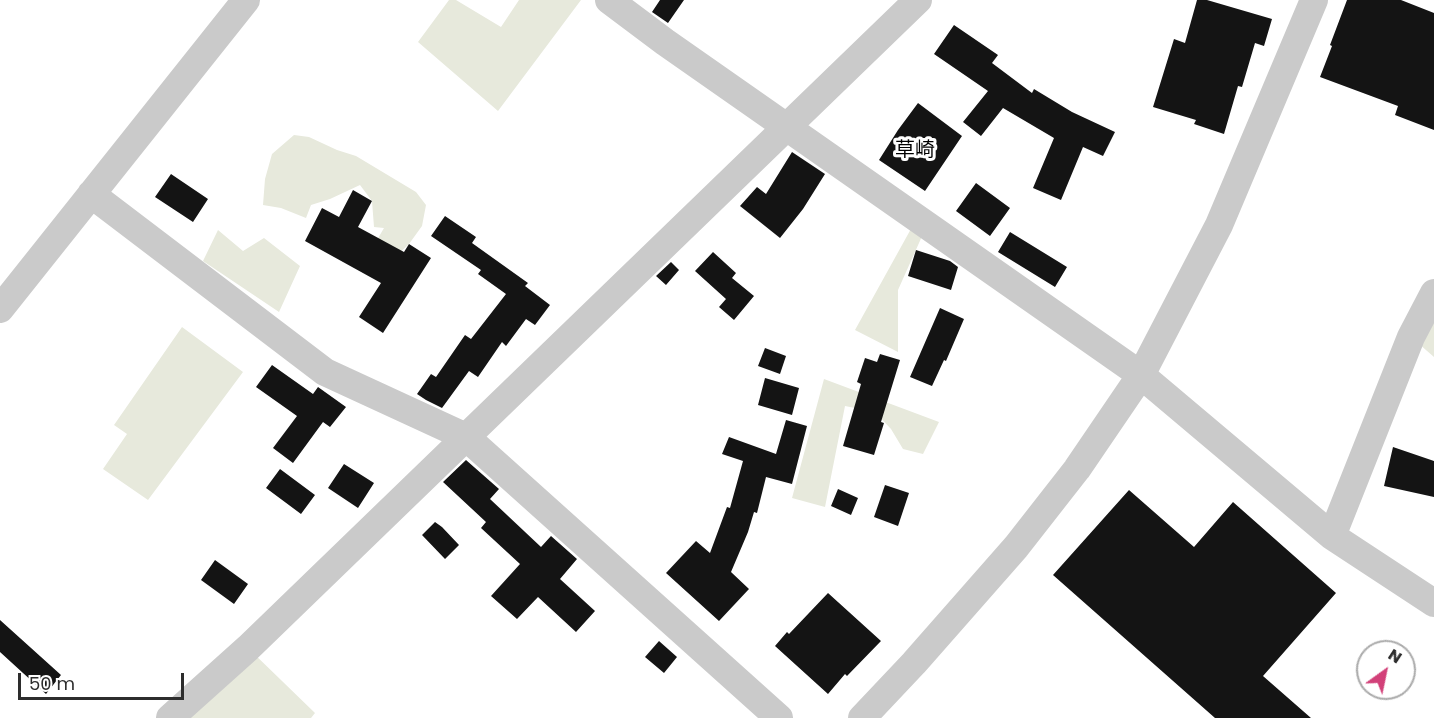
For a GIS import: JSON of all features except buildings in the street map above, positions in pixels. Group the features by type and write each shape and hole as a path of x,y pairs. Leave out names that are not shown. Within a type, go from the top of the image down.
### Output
{"street":[{"path":"0,309 246,0"},
{"path":"609,0 787,128 1141,375 1332,536 1434,603"},
{"path":"170,718 248,648 918,0"},
{"path":"862,718 914,663 1016,547 1077,469 1141,375 1219,225 1314,0"},
{"path":"91,195 325,372 466,437 779,718"},
{"path":"1332,536 1411,337 1434,292"}],"shaded area":[{"path":"449,0 456,0 501,27 519,0 581,0 498,111 418,42"},
{"path":"294,135 309,137 356,156 416,192 426,205 422,226 409,244 392,260 374,245 384,228 374,227 372,201 360,185 311,205 306,218 281,208 263,205 265,179 272,154"},
{"path":"912,227 923,234 898,290 898,352 855,330"},
{"path":"218,230 243,251 264,238 300,266 279,312 203,261"},
{"path":"1434,322 1434,357 1411,337"},
{"path":"182,327 243,372 148,500 103,469 127,434 114,425"},
{"path":"824,379 939,422 923,454 903,449 891,429 875,412 845,406 825,507 792,498"},
{"path":"248,648 315,713 311,718 170,718"}],"district":[{"name":"草崎","path":"915,151"}]}
